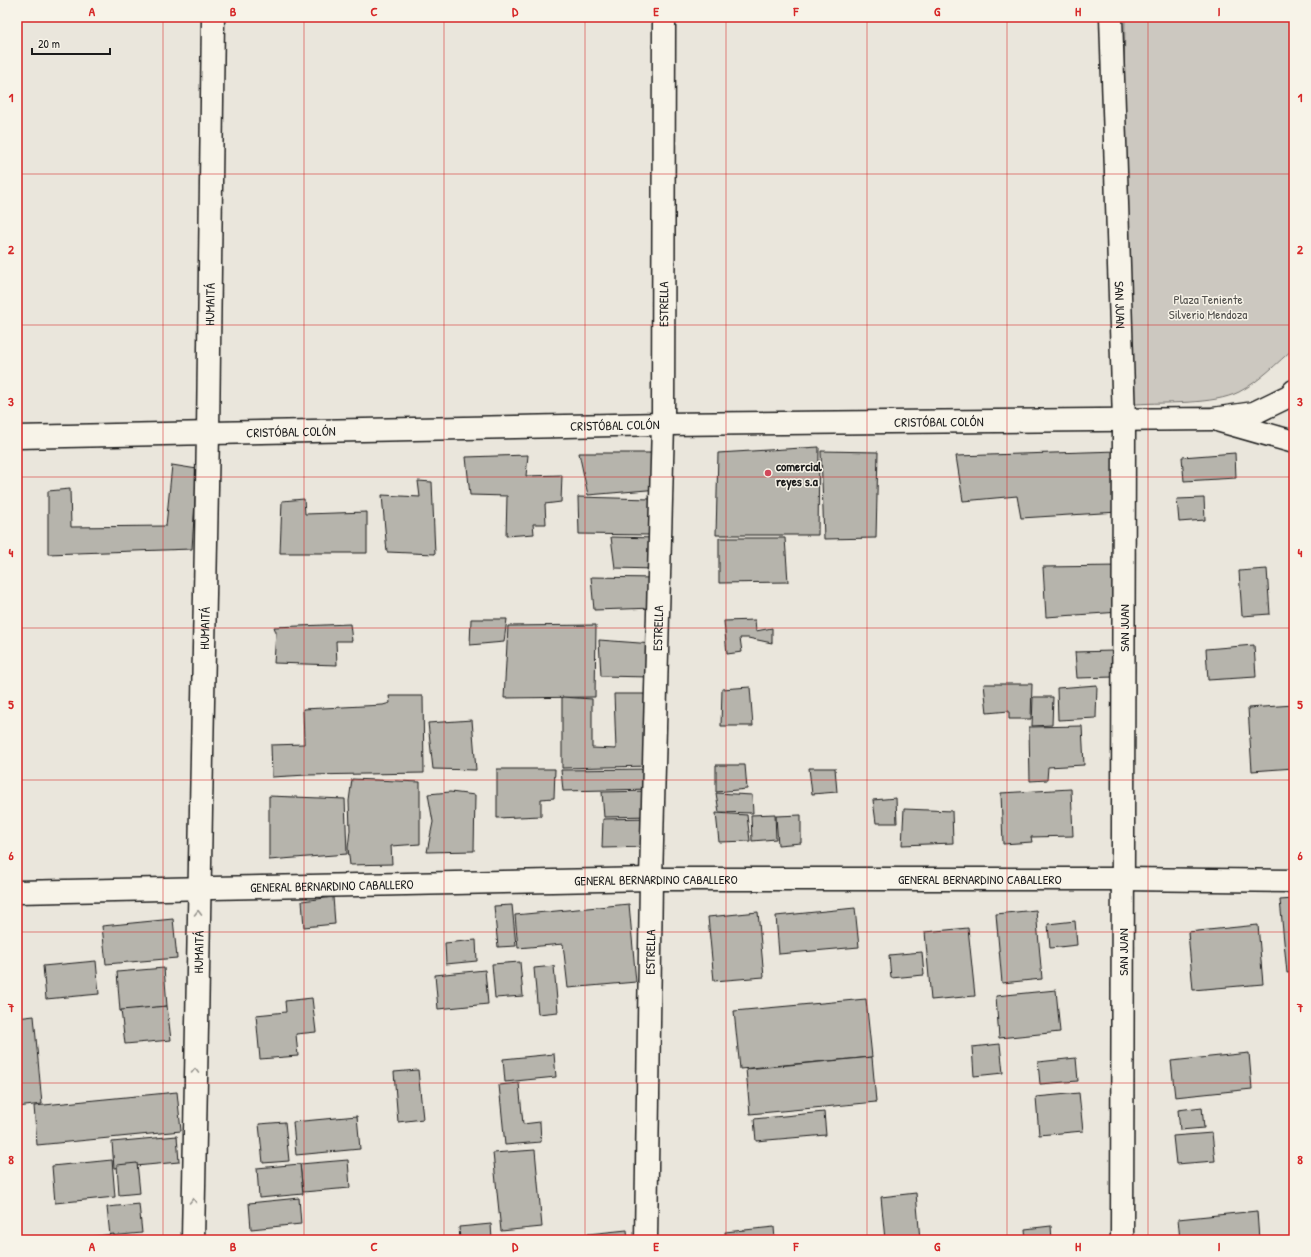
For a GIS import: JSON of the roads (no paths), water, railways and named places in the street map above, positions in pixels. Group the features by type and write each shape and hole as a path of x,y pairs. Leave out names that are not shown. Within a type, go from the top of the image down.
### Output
{"street":[{"name":"HUMAITÁ","path":"192,1240 208,433 213,17"},
{"name":"ESTRELLA","path":"646,1240 651,879 663,424 664,17"},
{"name":"SAN JUAN","path":"1111,17 1124,420 1122,1240"},
{"path":"1213,419 1254,414 1289,396 1294,391"},
{"name":"CRISTÓBAL COLÓN","path":"17,437 663,424 1213,419"},
{"path":"1213,419 1294,442"},
{"name":"GENERAL BERNARDINO CABALLERO","path":"17,892 651,879 1123,879 1294,881"}],"place":[{"name":"comercial reyes s.a","path":"768,473"}],"park label":[{"name":"Plaza Teniente Silverio Mendoza","path":"1208,306"}]}
